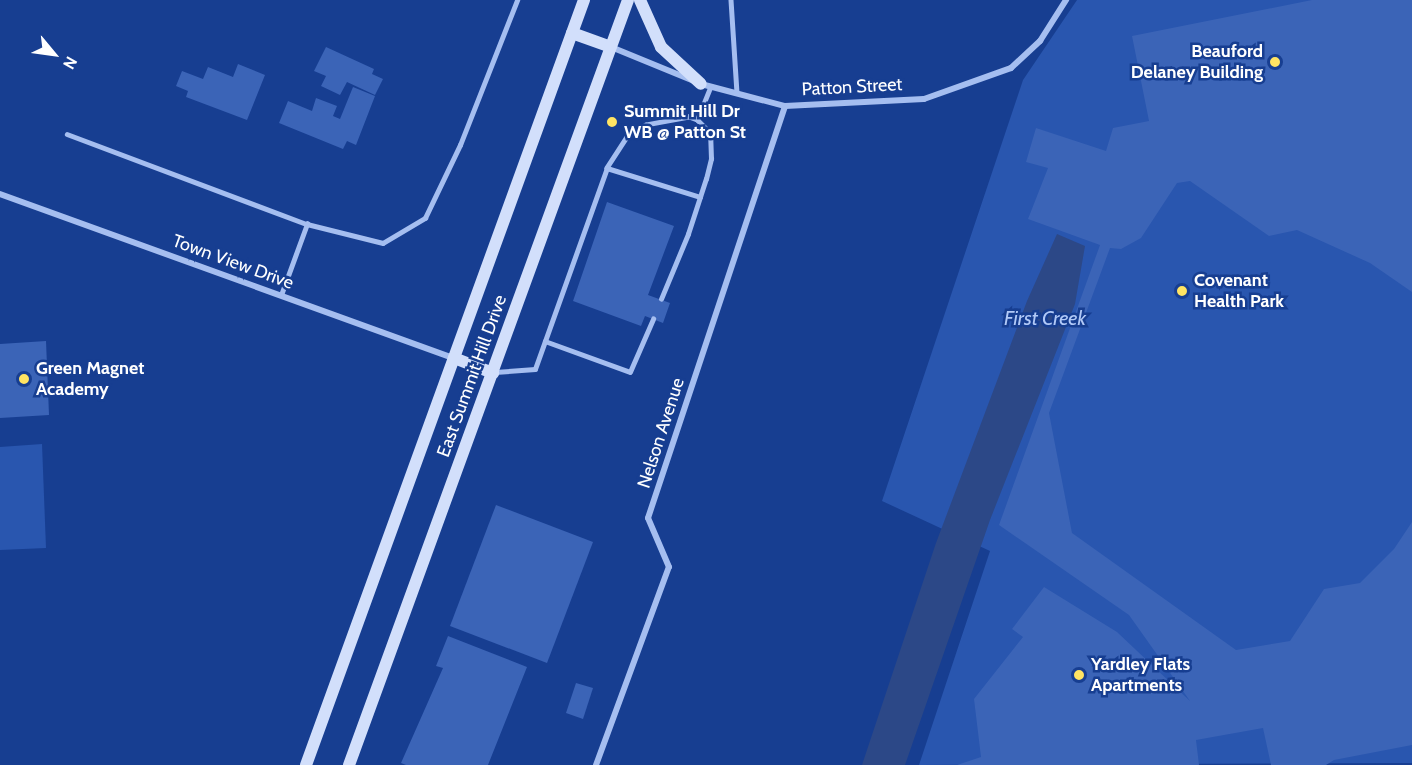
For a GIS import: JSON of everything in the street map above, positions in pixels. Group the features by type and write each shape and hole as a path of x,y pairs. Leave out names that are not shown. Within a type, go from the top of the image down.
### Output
{"main road":[{"name":"East Summit Hill Drive","path":"306,765 584,0"},
{"name":"East Summit Hill Drive","path":"349,765 628,0"},
{"path":"640,0 661,47 705,86"},
{"path":"572,33 611,47"},
{"path":"454,358 493,373"}],"street":[{"name":"Patton Street","path":"611,47 705,86 785,106 924,99 1011,68 1040,41 1066,0"},
{"name":"Nelson Avenue","path":"596,765 669,567 648,518 785,106"},
{"name":"Town View Drive","path":"0,194 454,358"}],"lane":[{"path":"67,134 307,224 382,243 425,218 460,145 517,0"},
{"path":"731,0 737,93"},
{"path":"697,120 705,86"},
{"path":"493,373 535,369 608,168 619,146 637,130 674,118 697,120 710,133 712,148 700,197 661,299"},
{"path":"608,168 700,197"},
{"path":"282,295 307,224"},
{"path":"545,341 625,373 635,364 653,319"}],"shaded area":[{"name":"Covenant Health Park","path":"1077,0 1412,0 1412,763 919,765 990,551 882,501 1023,80"},
{"path":"42,444 46,548 0,550 0,447"}],"water":[{"name":"First Creek","path":"1057,234 1085,246 1075,304 990,520 905,765 862,765 936,543 1027,301"}],"building":[{"path":"1312,0 1412,0 1412,292 1370,263 1297,230 1269,236 1190,181 1177,183 1141,238 1121,249 1110,248 1049,413 1072,533 1236,650 1290,641 1324,589 1360,583 1394,549 1412,522 1412,745 1334,760 1326,765 1271,765 1263,728 1196,740 1199,765 957,765 981,757 974,699 1023,637 1012,629 1044,587 1117,632 1190,701 1129,615 999,525 1100,245 1028,219 1048,168 1026,162 1036,128 1106,151 1113,128 1149,121 1132,36"},
{"path":"326,47 374,69 372,74 383,79 375,95 347,82 340,95 321,86 326,76 314,71"},
{"path":"238,64 265,75 247,120 186,97 188,91 176,86 182,71 203,79 208,67 233,77"},
{"path":"353,87 375,96 356,145 347,141 343,149 279,123 288,101 312,111 316,98 337,106 333,116 340,119"},
{"path":"607,202 674,226 648,295 670,303 663,323 645,316 641,326 573,301"},
{"name":"Green Magnet Academy","path":"46,341 49,415 0,418 0,344"},
{"path":"496,505 593,542 547,663 450,626"},
{"path":"448,636 527,667 488,765 406,765 401,763 443,668 436,666"},
{"path":"576,683 593,688 583,719 566,713"}],"place":[{"name":"Beauford Delaney Building","path":"1275,62"},
{"name":"Summit Hill Dr WB @ Patton St","path":"612,122"},
{"name":"Covenant Health Park","path":"1182,291"},
{"name":"Green Magnet Academy","path":"24,379"},
{"name":"Yardley Flats Apartments","path":"1079,675"}]}
